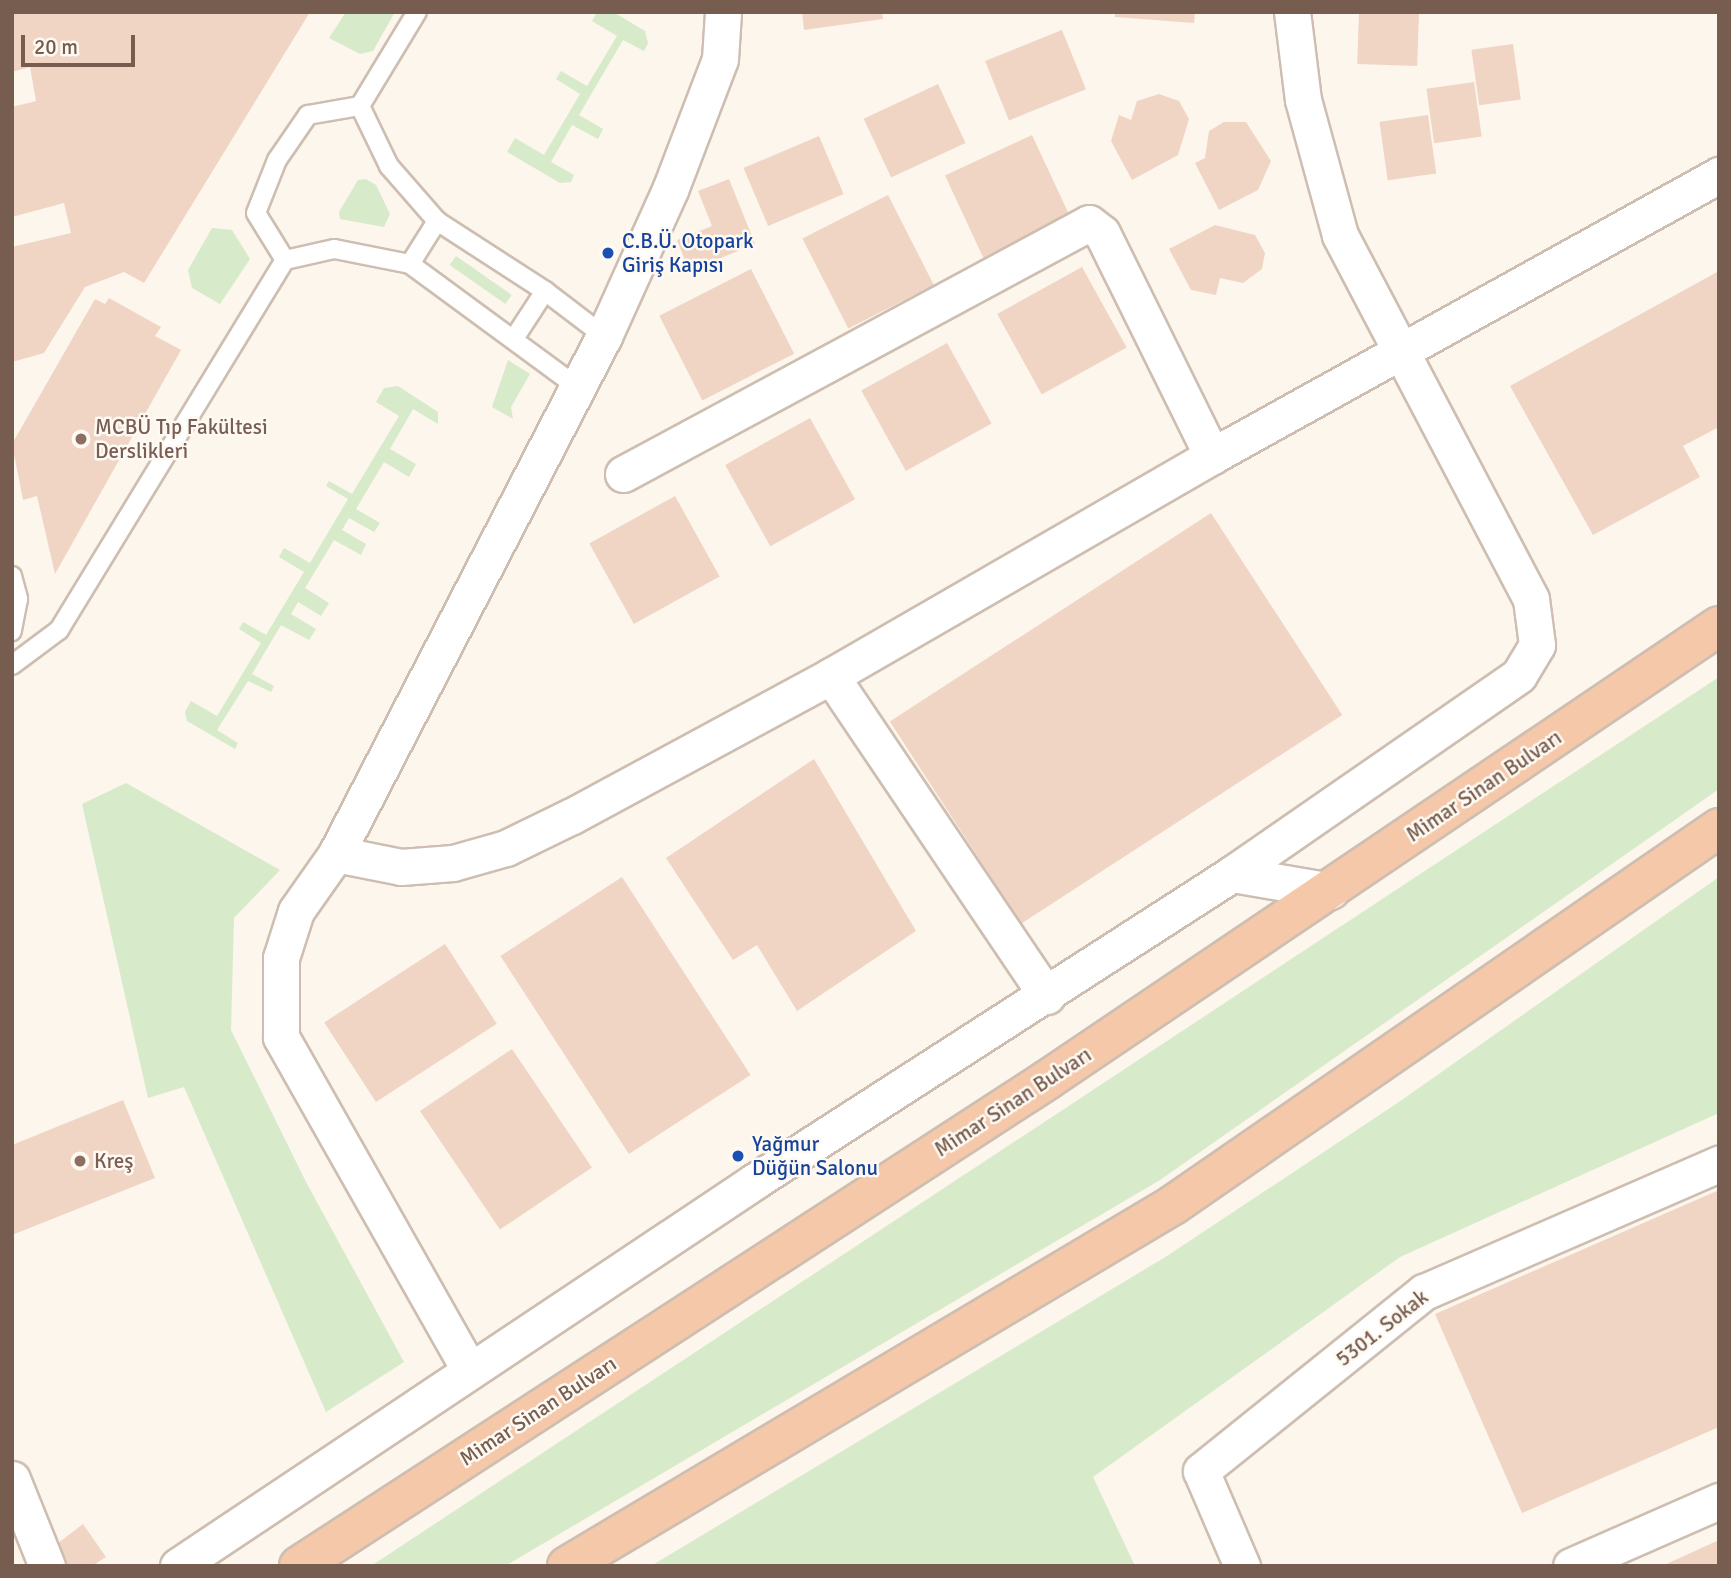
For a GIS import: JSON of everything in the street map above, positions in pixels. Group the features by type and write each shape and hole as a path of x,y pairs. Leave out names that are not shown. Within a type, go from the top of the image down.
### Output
{"highway":[{"name":"Mimar Sinan Bulvarı","path":"299,1566 1331,891 1719,626"},
{"path":"567,1566 1173,1205 1719,828"}],"street":[{"path":"470,1371 281,1037 282,958 296,911 336,854 604,336 670,190 720,59 723,12"},
{"path":"178,1566 755,1181 1047,996 1233,874 1519,675 1537,645 1531,599 1400,354 1340,234 1303,100 1292,12"},
{"path":"336,854 401,867 453,863 506,848 831,676 1212,456 1719,175"},
{"path":"623,474 1089,223 1102,233 1212,456"},
{"path":"831,676 1047,996"},
{"path":"1233,874 1331,891"},
{"name":"5301. Sokak","path":"1242,1566 1201,1471 1424,1292 1719,1164"},
{"path":"12,1479 47,1566"},
{"path":"1571,1566 1719,1501"}],"lane":[{"path":"285,260 256,213 277,160 308,115 360,106 418,12"},
{"path":"360,106 389,166 437,221 545,291 604,336"},
{"path":"410,264 437,221"},
{"path":"12,664 59,630 285,260 334,249 410,264 515,337 576,386"},
{"path":"515,337 545,291"},
{"path":"12,576 18,599 12,631"}],"green space":[{"path":"346,12 395,12 373,51 360,54 329,38"},
{"path":"597,12 613,12 645,31 648,43 644,51 623,40 579,115 603,129 598,139 572,125 551,162 574,175 571,182 560,183 507,152 515,138 544,155 580,94 556,79 561,71 587,86 617,36 592,21"},
{"path":"366,179 376,185 390,214 384,227 340,219 339,212 358,180"},
{"path":"212,228 232,230 250,259 220,304 192,288 188,270"},
{"path":"456,256 512,295 505,304 450,265"},
{"path":"508,360 530,374 511,407 513,419 492,407"},
{"path":"398,386 438,412 438,424 413,409 390,449 416,464 409,477 384,462 356,509 380,523 374,532 349,518 342,530 366,544 361,555 334,540 305,588 329,603 321,616 298,602 291,614 316,629 309,640 281,625 252,674 274,686 271,692 248,681 217,730 238,743 235,749 187,721 185,712 191,701 217,716 261,643 239,629 243,622 266,635 304,572 279,557 284,548 310,563 348,499 326,486 329,481 352,494 399,416 376,402 384,388"},
{"path":"1719,677 1719,789 1160,1180 505,1566 371,1566"},
{"path":"126,783 280,870 234,918 231,1030 306,1182 404,1362 326,1412 184,1087 148,1098 82,804"},
{"path":"1719,877 1719,1113 1400,1257 1093,1477 1135,1566 651,1566 1167,1256 1396,1104"}],"building":[{"path":"12,12 310,12 144,283 124,272 85,287 44,353 12,362 12,247 71,233 64,203 12,217 12,107 36,101 30,67 12,72"},
{"path":"802,12 882,12 883,19 804,30"},
{"path":"1115,12 1195,12 1194,23 1115,17"},
{"path":"1359,12 1419,14 1417,66 1357,64"},
{"path":"1062,30 1086,89 1009,120 985,61"},
{"path":"1513,44 1521,99 1479,105 1471,50"},
{"path":"1474,82 1482,136 1434,143 1426,89"},
{"path":"938,84 965,143 891,178 864,119"},
{"path":"1159,94 1179,101 1189,119 1178,155 1132,180 1111,141 1119,115 1131,120 1137,101"},
{"path":"1428,115 1436,173 1388,180 1379,122"},
{"path":"1224,122 1246,122 1271,161 1258,190 1219,210 1195,163 1205,158 1209,131"},
{"path":"1032,135 1073,222 986,263 945,176"},
{"path":"819,136 844,194 768,226 744,168"},
{"path":"729,179 755,244 689,271 677,240 712,226 698,191"},
{"path":"888,195 934,285 848,329 802,239"},
{"path":"1215,225 1255,235 1265,253 1262,269 1243,283 1220,278 1216,295 1191,290 1169,249"},
{"path":"1082,267 1127,347 1042,394 997,314"},
{"path":"751,269 794,354 702,400 659,316"},
{"path":"1719,271 1719,427 1683,446 1700,477 1593,535 1510,386"},
{"name":"MCBÜ Tıp Fakültesi Derslikleri","path":"109,298 161,327 155,336 181,350 55,574 37,496 23,500 12,444 95,299 105,304"},
{"path":"947,343 992,423 906,471 861,391"},
{"path":"810,418 855,499 770,546 725,465"},
{"path":"675,496 720,576 634,624 589,544"},
{"path":"1211,513 1342,715 1021,924 890,722"},
{"path":"814,759 916,931 797,1011 757,945 733,960 666,858"},
{"path":"622,877 751,1075 629,1154 500,956"},
{"path":"445,944 497,1024 376,1102 324,1022"},
{"path":"512,1049 592,1168 500,1230 420,1111"},
{"name":"Kreş","path":"123,1100 155,1178 12,1235 12,1145"},
{"path":"1719,1190 1719,1427 1522,1513 1435,1314"},
{"path":"83,1524 106,1557 92,1566 28,1566"},
{"path":"1719,1540 1719,1566 1662,1566"}],"place":[{"name":"C.B.Ü. Otopark Giriş Kapısı","path":"608,253"},
{"name":"MCBÜ Tıp Fakültesi Derslikleri","path":"81,439"},
{"name":"Yağmur Düğün Salonu","path":"738,1156"},
{"name":"Kreş","path":"80,1161"}]}
